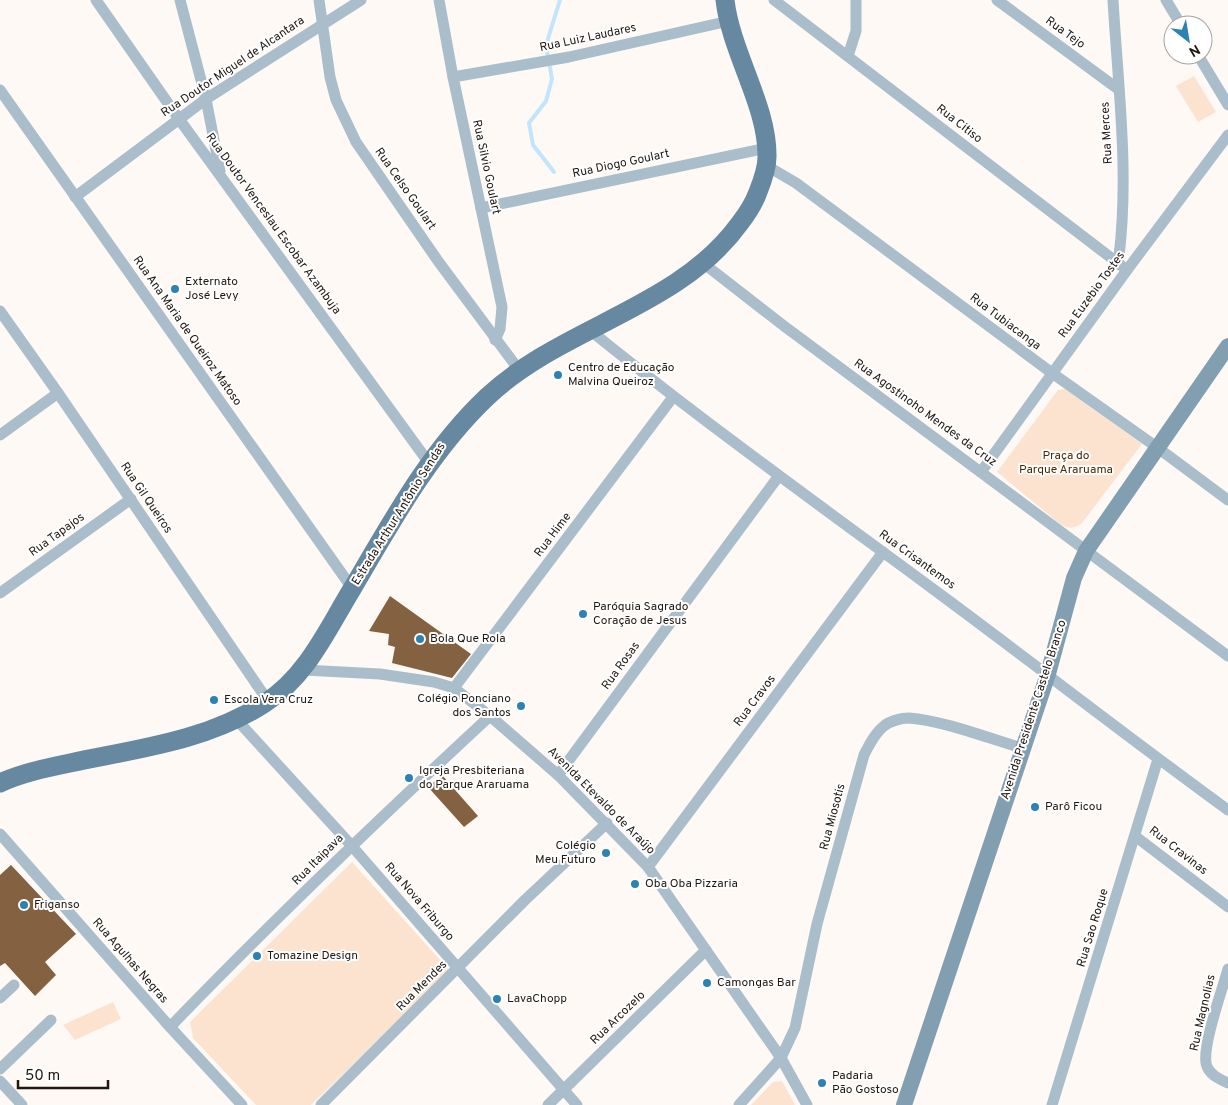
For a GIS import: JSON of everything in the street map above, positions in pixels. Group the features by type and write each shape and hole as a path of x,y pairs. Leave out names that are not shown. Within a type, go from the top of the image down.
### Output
{"main road":[{"path":"725,0 728,21 756,103 767,157"},
{"name":"Estrada Arthur Antônio Sendas","path":"0,783 43,769 183,739 237,720 268,701 304,670 429,463 464,419 519,370 681,280 703,263 728,239 757,196 767,157"}],"street":[{"name":"Rua Doutor Venceslau Escobar Azambuja","path":"96,0 179,119 221,174 429,463"},
{"path":"180,0 206,99 221,174"},
{"name":"Rua Celso Goulart","path":"318,0 330,76 336,100 356,142 438,261 519,370"},
{"name":"Rua Doutor Miguel de Alcantara","path":"75,197 206,99 361,0"},
{"name":"Rua Silvio Goulart","path":"439,0 453,77 502,306 500,328 495,340"},
{"name":"Rua Citiso","path":"774,0 1122,267"},
{"path":"848,56 856,31 856,0"},
{"name":"Rua Tejo","path":"997,0 1118,89"},
{"name":"Rua Merces","path":"1113,0 1123,202 1122,267"},
{"path":"1166,0 1174,15"},
{"name":"Rua Luiz Laudares","path":"453,77 540,63 728,21"},
{"path":"1204,65 1228,105"},
{"name":"Rua Ana Maria de Queiroz Matoso","path":"0,90 352,588"},
{"name":"Rua Euzebio Tostes","path":"981,472 1052,373 1122,267 1228,135"},
{"name":"Rua Diogo Goulart","path":"481,208 767,157"},
{"name":"Rua Tubiacanga","path":"767,157 804,189 1052,373 1228,500"},
{"name":"Rua Agostinoho Mendes da Cruz","path":"703,263 1228,656"},
{"name":"Rua Gil Queiros","path":"0,312 58,393 268,701"},
{"name":"Rua Crisantemos","path":"591,330 673,397 778,477 884,552 1228,810"},
{"name":"Avenida Presidente Castelo Branco","path":"904,1105 1048,674 1074,578 1086,551 1228,346"},
{"path":"0,435 58,393"},
{"name":"Rua Hime","path":"454,688 673,397"},
{"name":"Rua Rosas","path":"558,775 778,477"},
{"name":"Rua Tapajos","path":"0,593 131,499"},
{"name":"Rua Cravos","path":"648,867 884,552"},
{"name":"Avenida Etevaldo de Araújo","path":"304,670 380,674 434,682 454,688 490,716 558,775 648,867 781,1058 807,1105"},
{"name":"Rua Itaipava","path":"170,1028 238,956 351,845 490,716"},
{"name":"Rua Miosotis","path":"739,1105 781,1058 795,1028 817,924 864,754 874,738 884,726 896,720 908,718 934,723 1022,748"},
{"name":"Rua Nova Friburgo","path":"237,720 351,845 577,1105"},
{"name":"Rua Sao Roque","path":"1052,1105 1158,759"},
{"name":"Rua Mendes","path":"321,1105 607,823"},
{"name":"Rua Agulhas Negras","path":"0,834 170,1028 242,1105"},
{"name":"Rua Cravinas","path":"1135,836 1228,907"},
{"name":"Rua Arcozelo","path":"548,1105 706,950"},
{"name":"Rua Magnolias","path":"1228,969 1208,1042 1206,1063 1213,1075 1228,1083"},
{"path":"0,998 14,985"},
{"path":"0,1069 51,1020"},
{"path":"0,1081 22,1105"}],"green space":[{"path":"1194,76 1216,112 1198,122 1176,86"},
{"name":"Praça do Parque Araruama","path":"1065,389 1142,444 1082,523 1071,528 1060,524 997,472 1058,390"},
{"path":"352,862 450,971 311,1105 256,1105 193,1038 190,1022"},
{"path":"113,1002 121,1019 75,1040 63,1025"},
{"path":"782,1081 795,1105 751,1105 773,1082"}],"building":[{"name":"Bola Que Rola","path":"390,596 471,654 452,678 392,663 395,647 388,645 389,634 369,631"},
{"path":"442,775 478,816 464,827 428,787"},
{"name":"Friganso","path":"11,865 76,934 45,962 56,975 35,996 5,963 0,966 0,875"}],"waterway":[{"path":"554,172 533,145 529,123 546,101 552,79 546,45 560,0"}],"place":[{"name":"Externato José Levy","path":"175,289"},
{"name":"Centro de Educação Malvina Queiroz","path":"558,375"},
{"name":"Paróquia Sagrado Coração de Jesus","path":"583,614"},
{"name":"Bola Que Rola","path":"420,639"},
{"name":"Escola Vera Cruz","path":"214,700"},
{"name":"Colégio Ponciano dos Santos","path":"521,706"},
{"name":"Igreja Presbiteriana do Parque Araruama","path":"409,778"},
{"name":"Parô Ficou","path":"1035,807"},
{"name":"Colégio Meu Futuro","path":"606,853"},
{"name":"Oba Oba Pizzaria","path":"635,884"},
{"name":"Friganso","path":"24,905"},
{"name":"Tomazine Design","path":"257,956"},
{"name":"Camongas Bar","path":"707,983"},
{"name":"LavaChopp","path":"497,999"},
{"name":"Padaria Pão Gostoso","path":"822,1083"}]}
